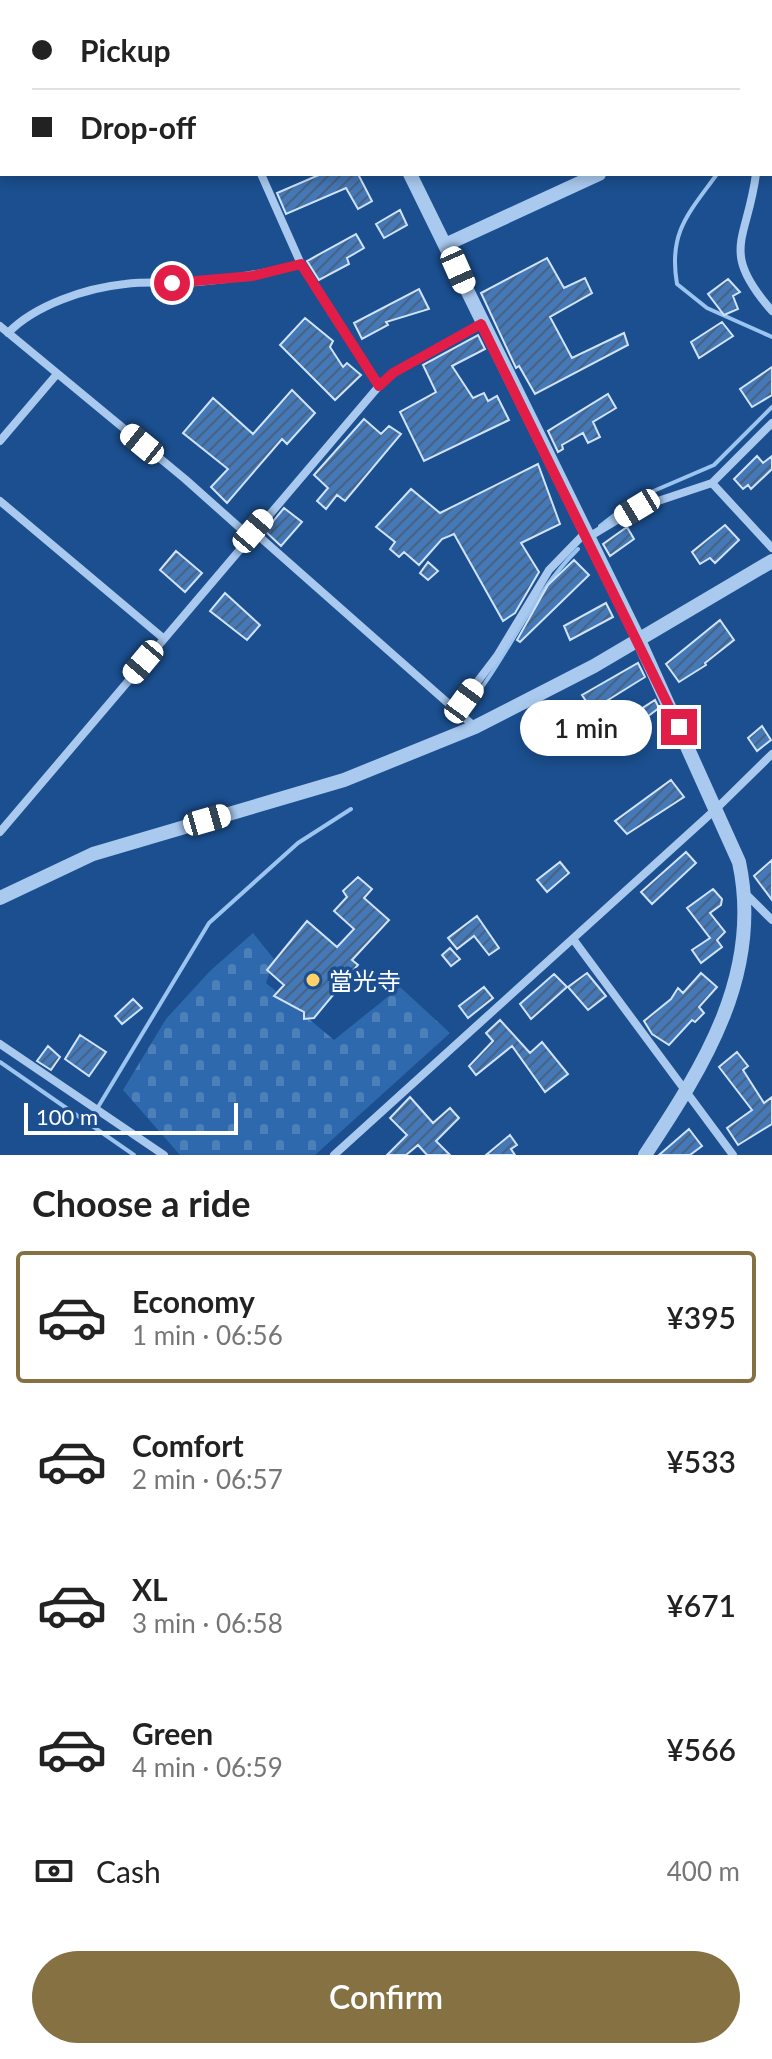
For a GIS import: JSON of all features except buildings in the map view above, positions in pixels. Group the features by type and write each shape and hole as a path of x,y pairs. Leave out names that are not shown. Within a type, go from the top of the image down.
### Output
{"street":[{"path":"262,176 301,264 379,386"},
{"path":"447,244 595,176"},
{"path":"756,176 739,246 740,266 749,284 772,311"},
{"path":"417,177 481,324 638,638 739,862 746,894 739,972 722,1024 686,1093 645,1155"},
{"path":"8,333 23,317 73,297 123,284 225,279 301,264"},
{"path":"0,832 379,386 393,373 481,324"},
{"path":"0,326 251,534 475,727"},
{"path":"0,441 57,374"},
{"path":"456,710 497,656 549,570 586,536 637,508 712,483 772,423"},
{"path":"712,483 772,548"},
{"path":"0,501 163,638"},
{"path":"0,898 93,854 344,780 475,727 594,666 772,561"},
{"path":"334,1155 717,808 772,754"},
{"path":"746,894 772,920"},
{"path":"573,939 733,1155"},
{"path":"0,1044 164,1155"}],"green space":[{"path":"253,933 274,959 266,983 334,1040 400,987 450,1033 315,1155 180,1155 123,1090 166,1019 210,971"}],"waterway":[{"path":"716,176 690,212 678,237 677,284 707,308 772,337"},
{"path":"600,526 635,499 714,465 772,407"},
{"path":"466,708 495,669 547,586 578,549"},
{"path":"89,1122 209,923 298,843 351,809"},
{"path":"0,1062 134,1155"}],"place":[{"name":"當光寺","path":"313,980"}],"route":[{"path":"172,283 253,276 301,264 379,386 393,373 481,324 638,638 679,727"}]}
